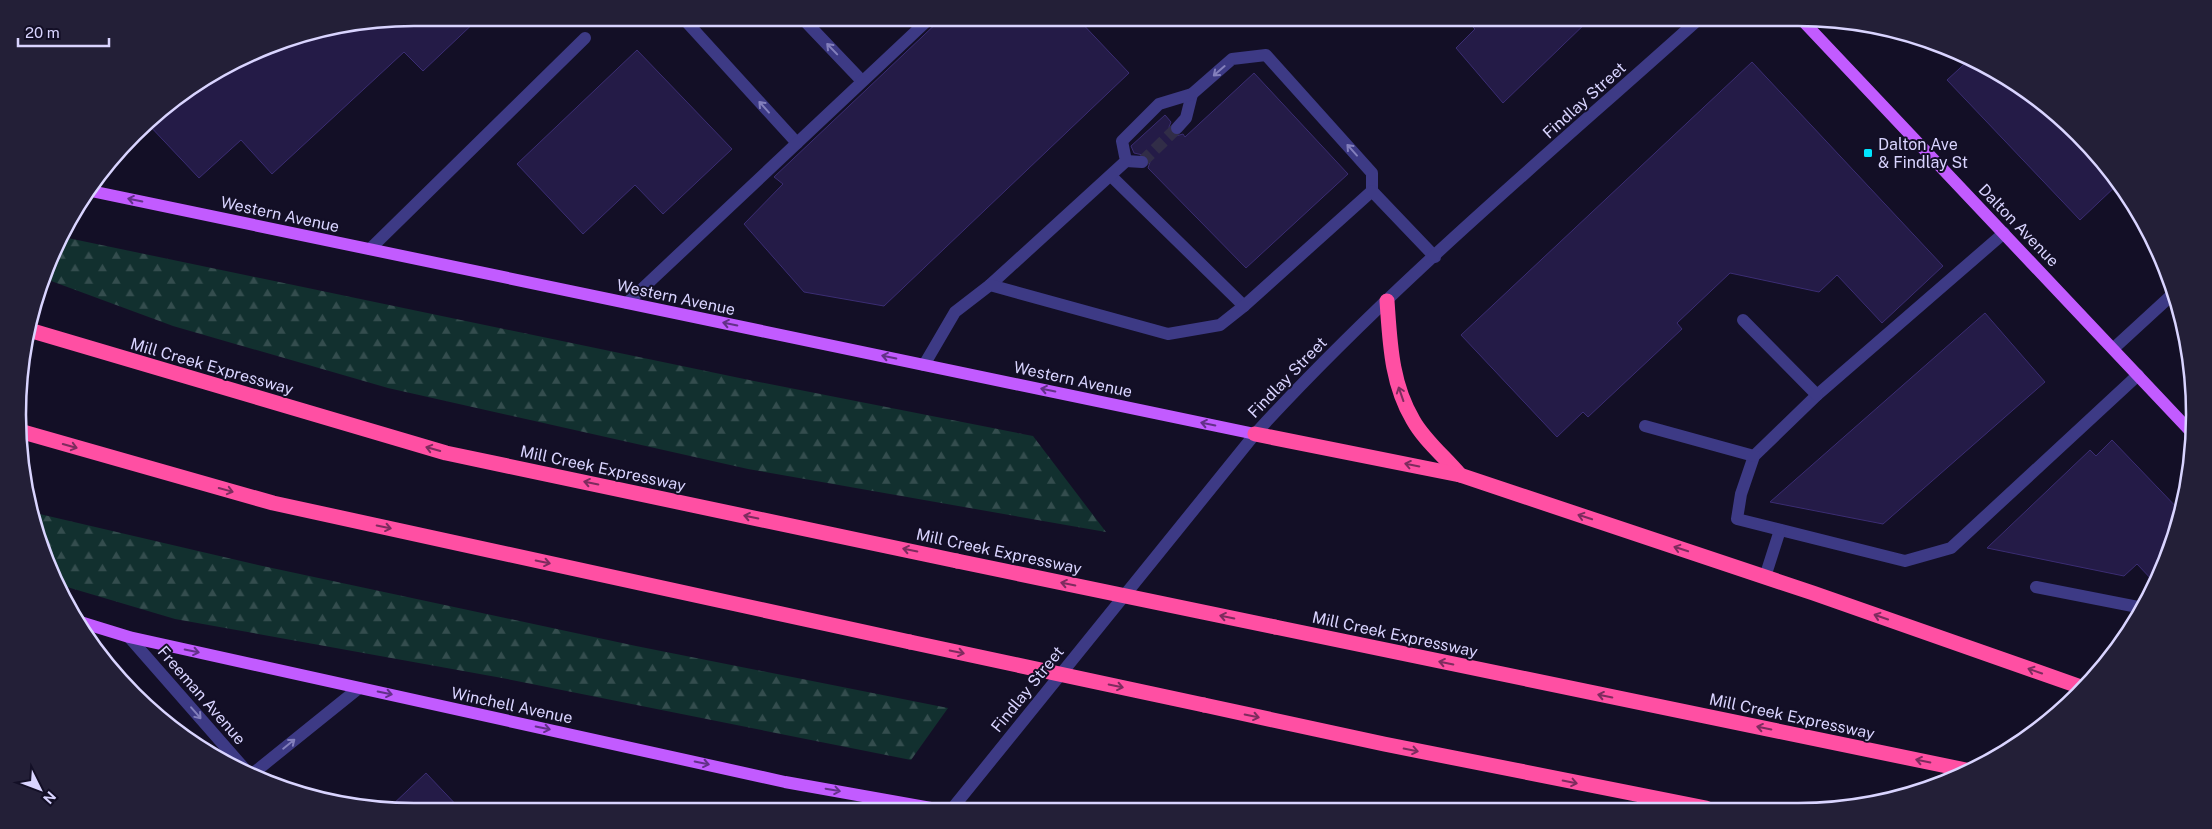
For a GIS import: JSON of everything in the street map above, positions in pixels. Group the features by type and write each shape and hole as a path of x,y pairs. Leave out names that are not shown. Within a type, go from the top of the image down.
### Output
{"highway":[{"path":"1387,301 1392,364 1401,396 1413,421 1460,475"},
{"name":"Mill Creek Expressway","path":"35,332 446,453 1957,768"},
{"path":"27,433 273,503 1384,744 1681,803"},
{"path":"1255,434 1460,475 1765,577 2076,685"}],"main road":[{"name":"Dalton Avenue","path":"1808,26 2186,426"},
{"name":"Western Avenue","path":"97,192 1255,434"},
{"name":"Winchell Avenue","path":"88,624 129,637 785,782 903,803"}],"street":[{"path":"690,26 797,143"},
{"path":"810,26 862,81"},
{"path":"627,303 862,81 915,26"},
{"name":"Findlay Street","path":"957,803 1255,434 1296,389 1434,257 1691,26"},
{"path":"370,249 585,38"},
{"path":"1126,161 1122,141 1159,104 1192,94 1232,59 1266,55 1372,173 1372,191 1434,257"},
{"path":"1177,128 1186,118 1192,94"},
{"path":"924,365 955,312 990,285 1126,161 1142,162"},
{"path":"1111,176 1244,306"},
{"path":"990,285 1168,334 1220,325 1244,306 1372,191"},
{"path":"2004,233 1818,396 1754,456 1741,494 1737,519 1905,561 1951,548 2138,374"},
{"path":"2114,348 2168,299"},
{"path":"1743,320 1818,396"},
{"path":"1645,426 1754,456"},
{"path":"1765,577 1780,530"},
{"path":"2036,587 2135,606"},
{"name":"Freeman Avenue","path":"129,637 238,760"},
{"path":"258,769 359,688"}],"green space":[{"path":"69,238 754,381 1033,436 1106,532 748,469 388,388 173,326 50,281"},
{"path":"39,514 258,565 636,646 948,708 911,760 502,678 175,619 66,587"}],"building":[{"path":"471,26 423,71 404,52 272,174 241,140 199,178 152,129 178,106 220,78 266,56 314,39 389,27"},
{"path":"934,26 1085,26 1129,73 884,306 804,292 744,224 783,184 774,177"},
{"path":"1472,26 1583,26 1503,103 1456,48 1475,29"},
{"path":"637,50 732,149 663,214 635,185 583,234 517,164"},
{"path":"1752,62 1943,266 1882,323 1837,275 1819,292 1730,273 1677,323 1682,329 1588,417 1583,412 1557,437 1461,335"},
{"path":"1964,64 1992,78 2034,106 2072,140 2113,189 2080,220 1947,80"},
{"path":"1254,73 1348,174 1246,268 1148,168 1150,162 1147,156 1134,153 1131,146 1165,115 1171,122 1169,127 1171,134 1176,136 1183,134 1185,137"},
{"path":"1985,313 2045,382 1883,524 1770,502"},
{"path":"2112,440 2175,506 2165,539 2150,577 2137,564 2124,576 1987,548 2090,450 2096,456"},
{"path":"426,773 454,803 414,803 395,802"}],"tunnel":[{"path":"1142,162 1177,128"}],"place":[{"name":"Dalton Ave & Findlay St","path":"1868,153"}]}
